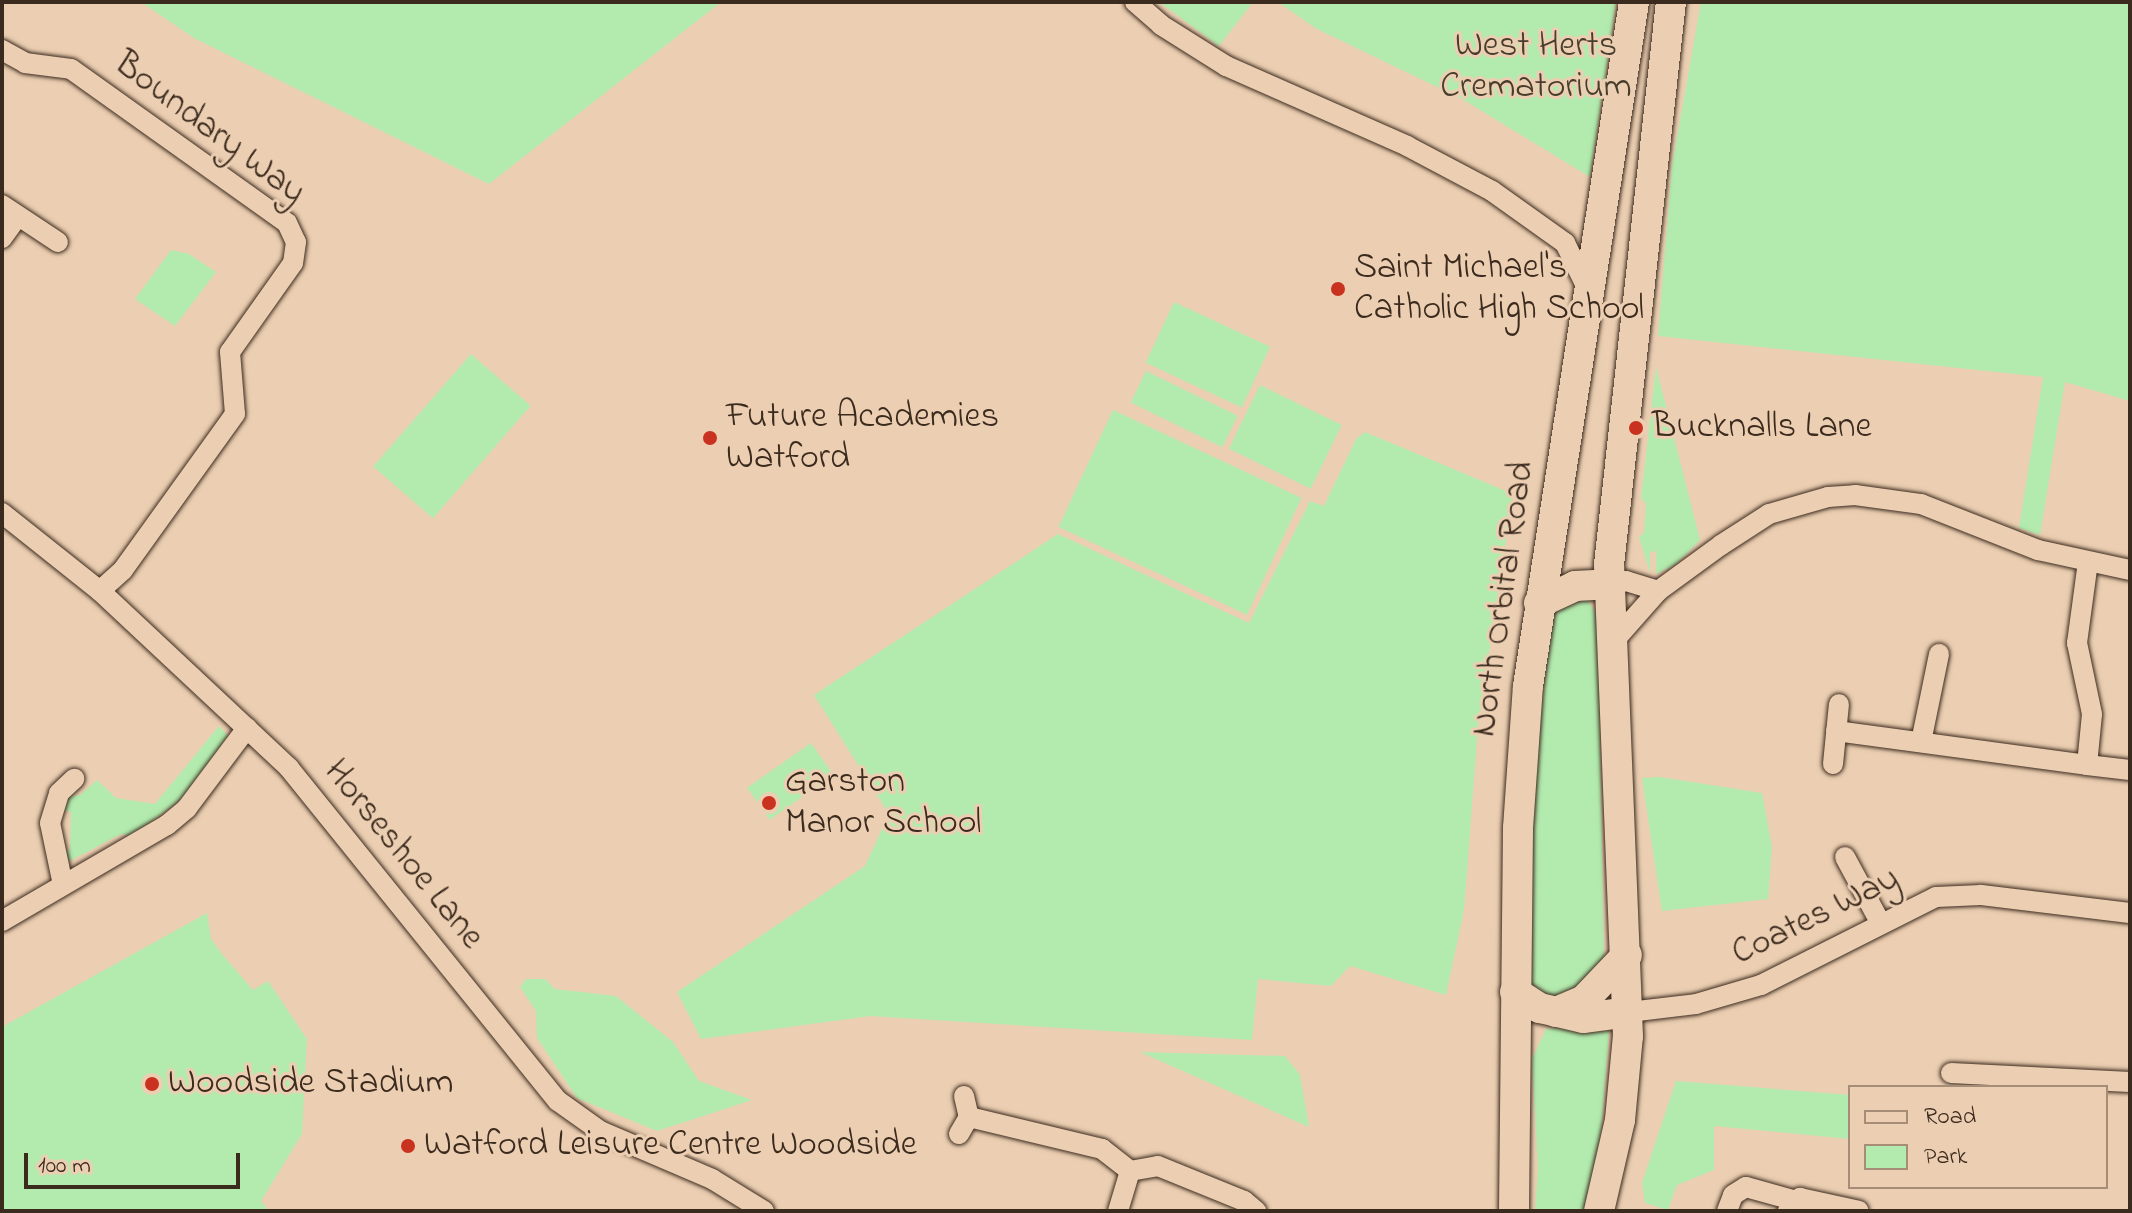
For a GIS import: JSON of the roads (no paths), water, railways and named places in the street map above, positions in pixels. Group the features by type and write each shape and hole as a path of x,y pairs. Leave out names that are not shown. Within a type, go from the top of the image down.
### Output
{"highway":[{"name":"North Orbital Road","path":"1514,1211 1520,779 1539,603 1634,2"},
{"path":"1599,1211 1620,1120 1629,1012 1612,643 1618,583 1614,541 1619,448 1671,2"},
{"path":"1539,603 1575,586 1618,583"},
{"path":"1556,1012 1584,1000 1627,955"},
{"path":"1515,992 1556,1012 1583,1018 1629,1012"}],"street":[{"path":"1135,2 1161,25 1226,66 1452,168 1565,243 1588,290"},
{"name":"Boundary Way","path":"2,50 25,63 71,69 287,223 296,242 293,263 230,352 235,414 136,553 100,591"},
{"path":"2,238 10,210 58,242"},
{"path":"1565,243 1598,229"},
{"path":"1612,643 1658,591 1769,514 1805,501 1855,495 1921,504 2038,550 2130,570"},
{"name":"Horseshoe Lane","path":"2,513 100,591 247,728 349,838 558,1101 588,1125 732,1189 764,1211"},
{"path":"2087,765 2092,714 2077,643 2088,562"},
{"path":"1618,583 1658,591"},
{"path":"1921,742 1939,654"},
{"path":"1833,764 1839,704"},
{"path":"2,921 167,825 187,808 247,728"},
{"path":"1836,731 2130,770"},
{"path":"63,885 50,823 59,793 74,779"},
{"path":"1845,857 1880,922"},
{"name":"Coates Way","path":"1629,1012 1696,1004 1761,985 1924,901 1963,894 2130,913"},
{"path":"1951,1073 2130,1082"},
{"path":"964,1096 964,1126 1102,1149 1130,1171 1158,1166 1244,1201 1256,1211"},
{"path":"1118,1211 1130,1171"},
{"path":"1727,1211 1733,1195 1746,1187 1791,1205 1821,1200 1859,1211"}],"place":[{"name":"Saint Michael's Catholic High School","path":"1338,289"},
{"name":"Bucknalls Lane","path":"1636,428"},
{"name":"Future Academies Watford","path":"710,438"},
{"name":"Garston Manor School","path":"769,803"},
{"name":"Woodside Stadium","path":"152,1084"},
{"name":"Watford Leisure Centre Woodside","path":"408,1146"}],"park label":[{"name":"West Herts Crematorium","path":"1536,66"}]}
